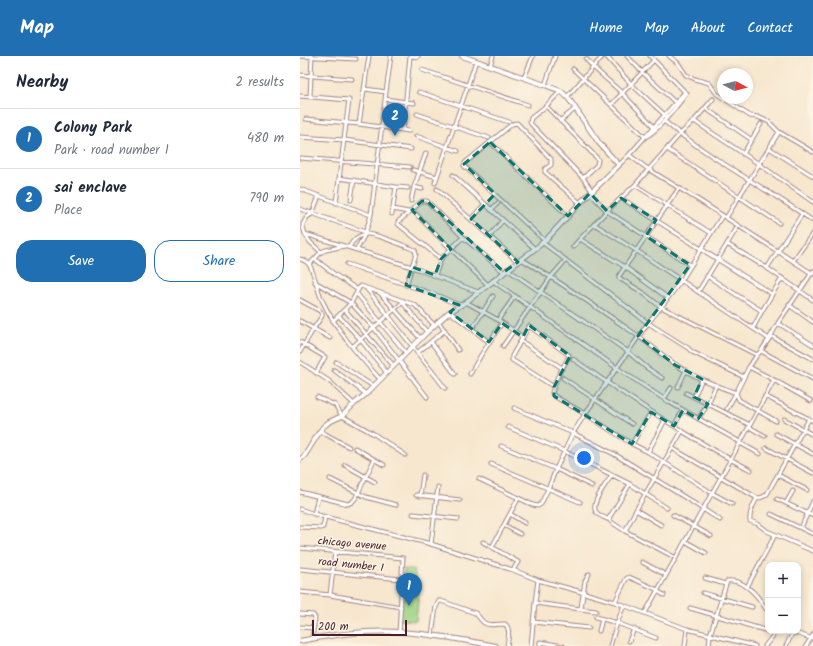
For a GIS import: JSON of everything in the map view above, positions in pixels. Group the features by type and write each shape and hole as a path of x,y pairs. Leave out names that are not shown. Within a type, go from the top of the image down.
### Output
{"street":[{"path":"300,56 356,59"},
{"path":"310,96 312,56"},
{"path":"359,124 369,56"},
{"path":"357,249 365,233 371,215 391,56"},
{"path":"403,130 411,56 418,57"},
{"path":"462,56 560,91 567,97 599,143 619,165"},
{"path":"490,66 493,56"},
{"path":"524,78 533,56"},
{"path":"545,85 555,56"},
{"path":"567,97 605,56 631,84 666,116"},
{"path":"627,56 676,104"},
{"path":"300,460 305,455 320,431 330,422 342,416 366,394 438,321 459,305 466,302 534,248 544,242 580,203 629,155 645,137 648,136 687,93 650,56"},
{"path":"668,56 678,63 686,75 691,78 706,81 717,94 750,116 758,117 769,122 779,132 813,152"},
{"path":"586,59 622,93 655,128"},
{"path":"611,106 654,60"},
{"path":"436,183 476,61"},
{"path":"573,69 645,137"},
{"path":"422,70 528,105"},
{"path":"300,75 352,79"},
{"path":"364,90 386,92"},
{"path":"560,91 546,106 531,118 530,122 583,178 591,192 607,211 690,265"},
{"path":"419,92 509,122"},
{"path":"300,96 349,100 336,203"},
{"path":"385,99 414,103"},
{"path":"573,247 607,211 636,185 648,169 714,99"},
{"path":"546,106 598,160 597,165 583,178"},
{"path":"705,108 752,140"},
{"path":"560,121 575,109"},
{"path":"417,114 489,140 568,216"},
{"path":"655,128 664,121 666,116"},
{"path":"306,119 409,131"},
{"path":"664,121 680,134 749,181 813,221"},
{"path":"694,121 813,202"},
{"path":"580,203 545,172 545,169 551,165 551,159 516,123 512,124 489,140 465,163 464,166 544,242 566,260 648,322 692,352 744,377"},
{"path":"743,154 761,124"},
{"path":"726,218 779,132"},
{"path":"416,136 458,151"},
{"path":"300,137 344,140 411,150"},
{"path":"769,148 813,176"},
{"path":"668,149 779,223"},
{"path":"411,201 414,186 426,152"},
{"path":"629,155 648,169 813,272 778,323 770,338 749,367 727,409"},
{"path":"300,158 412,168 419,172 437,177"},
{"path":"453,175 534,248"},
{"path":"339,178 408,188"},
{"path":"351,200 354,180"},
{"path":"636,185 711,233"},
{"path":"414,186 422,189"},
{"path":"392,214 396,187"},
{"path":"678,188 619,276 620,279 642,292 661,307 757,355"},
{"path":"300,189 371,215"},
{"path":"437,189 519,261 551,277 638,336 675,365 702,379 736,393"},
{"path":"319,196 312,214 307,217 303,227 310,242 321,252"},
{"path":"621,198 772,294"},
{"path":"441,259 398,224 399,220 422,201 427,202 463,237 505,271 541,292 662,378"},
{"path":"491,210 498,203"},
{"path":"471,219 485,204"},
{"path":"300,209 415,250 416,254 406,285"},
{"path":"393,209 410,211 488,285"},
{"path":"767,268 802,214"},
{"path":"478,479 518,499 533,505 538,506 540,504 573,433 585,414 648,322 681,281 722,216"},
{"path":"490,236 503,220"},
{"path":"594,224 753,328 813,359"},
{"path":"698,292 738,226"},
{"path":"309,265 321,252 347,246 357,237 365,233"},
{"path":"794,261 813,233"},
{"path":"305,234 412,267 478,292"},
{"path":"434,275 441,259 463,237"},
{"path":"580,239 668,298"},
{"path":"727,244 767,268 813,300"},
{"path":"300,259 304,260 309,265 321,299 334,321 352,347 380,379"},
{"path":"315,259 358,290"},
{"path":"300,264 304,260"},
{"path":"503,346 551,277 566,260"},
{"path":"347,264 436,295 459,305"},
{"path":"707,276 762,311"},
{"path":"753,328 782,278"},
{"path":"493,281 617,368 683,410 760,454"},
{"path":"315,282 351,303 374,328 427,397"},
{"path":"334,321 351,303 361,286 417,306 434,325"},
{"path":"366,288 445,388"},
{"path":"380,293 420,338"},
{"path":"357,294 406,353"},
{"path":"472,329 493,296"},
{"path":"498,320 514,296"},
{"path":"300,300 321,312 322,316 300,352"},
{"path":"352,347 403,302"},
{"path":"403,302 427,332"},
{"path":"466,302 498,320 562,368"},
{"path":"790,305 813,322"},
{"path":"345,310 393,365"},
{"path":"450,312 489,342"},
{"path":"339,316 361,340 386,373"},
{"path":"300,321 330,338"},
{"path":"438,321 458,350"},
{"path":"470,374 502,323"},
{"path":"778,323 813,345"},
{"path":"554,387 512,360 512,356 528,327 531,326 568,355 569,358 562,368 554,387 552,393 554,396 732,504"},
{"path":"417,353 445,330"},
{"path":"300,342 325,357 316,373"},
{"path":"431,342 456,374"},
{"path":"761,351 813,379"},
{"path":"573,359 651,412 730,460 751,470"},
{"path":"300,362 328,381 354,404"},
{"path":"336,362 373,386"},
{"path":"749,367 811,401"},
{"path":"334,370 366,394"},
{"path":"678,387 686,370"},
{"path":"563,378 632,424"},
{"path":"694,397 702,379"},
{"path":"645,613 774,380"},
{"path":"698,419 708,404 716,385"},
{"path":"664,398 671,388"},
{"path":"686,393 765,436"},
{"path":"736,393 738,400 776,421"},
{"path":"765,396 813,421"},
{"path":"317,397 335,405 342,416 374,434 405,455"},
{"path":"514,408 573,433 614,454 720,520"},
{"path":"674,426 683,410"},
{"path":"632,444 651,412"},
{"path":"784,419 813,435"},
{"path":"672,448 757,498 764,497 809,419"},
{"path":"648,452 665,420"},
{"path":"508,426 564,451 630,484 667,508"},
{"path":"320,431 349,447"},
{"path":"625,531 645,493 682,431"},
{"path":"776,434 813,454"},
{"path":"501,446 592,486"},
{"path":"355,448 384,465"},
{"path":"766,448 813,473"},
{"path":"300,492 348,504 355,499 358,494 374,460"},
{"path":"491,464 580,502"},
{"path":"345,465 375,482"},
{"path":"612,475 596,500 594,507 599,515 610,520 625,531 676,558"},
{"path":"778,475 806,490"},
{"path":"420,496 423,476"},
{"path":"330,479 358,494 396,505"},
{"path":"610,520 610,516 630,484"},
{"path":"431,544 438,487"},
{"path":"786,503 793,491"},
{"path":"416,495 460,500"},
{"path":"314,514 318,497"},
{"path":"757,498 749,518 750,521 758,524 765,530 775,535 813,551"},
{"path":"492,547 518,499"},
{"path":"777,499 813,516"},
{"path":"801,528 813,501"},
{"path":"300,509 325,517 431,544 513,570 538,580 615,602 687,629 755,646"},
{"path":"636,510 661,525"},
{"path":"414,514 458,519"},
{"path":"510,514 525,523"},
{"path":"772,514 813,534"},
{"path":"673,515 712,536"},
{"path":"300,527 322,528 325,517"},
{"path":"504,525 520,534"},
{"path":"747,587 775,535"},
{"path":"483,542 518,562 513,570"},
{"path":"685,542 706,553"},
{"name":"chicago avenue","path":"300,548 403,558 401,579"},
{"path":"330,595 335,552"},
{"path":"642,562 666,575"},
{"name":"road number 1","path":"300,569 401,579"},
{"path":"581,608 584,581 589,574"},
{"path":"615,602 626,579 629,578 664,595"},
{"path":"705,578 726,584"},
{"path":"399,632 401,579"},
{"path":"531,646 538,580"},
{"path":"709,646 710,635 727,581 737,582 747,587 754,592 765,608"},
{"path":"300,592 330,595 401,607"},
{"path":"703,593 752,607"},
{"path":"432,635 436,607 441,601 475,613 479,616 482,622 486,624 506,624 508,628 507,646"},
{"path":"535,603 596,611"},
{"path":"612,646 617,623 624,605"},
{"path":"690,608 765,630"},
{"path":"300,614 314,616 316,618 312,638"},
{"path":"596,617 617,623 656,638"},
{"path":"598,631 602,619"},
{"path":"533,622 589,628"},
{"path":"300,627 314,628"},
{"path":"629,641 634,629"},
{"path":"685,646 687,629"},
{"path":"300,641 312,638 360,633 399,632 461,639 496,646"},
{"path":"765,646 774,634"},
{"path":"786,646 790,634"},
{"path":"801,634 812,637 806,646"},
{"path":"540,646 540,642 563,646"}],"highlighted area":[{"path":"490,142 568,216 590,193 607,211 621,198 656,220 646,236 690,265 638,336 675,365 702,379 694,397 708,404 698,419 683,410 674,426 651,412 632,444 554,396 554,387 570,356 529,325 523,337 502,323 489,342 450,312 459,305 406,285 412,267 435,275 441,259 451,249 412,210 422,201 427,201 504,272 518,262 471,219 495,194 464,164"}],"green space":[{"path":"404,569 414,570 419,593 416,621 399,620"}],"place":[{"name":"sai enclave","path":"395,136"},
{"name":"Colony Park","path":"409,606"}]}
